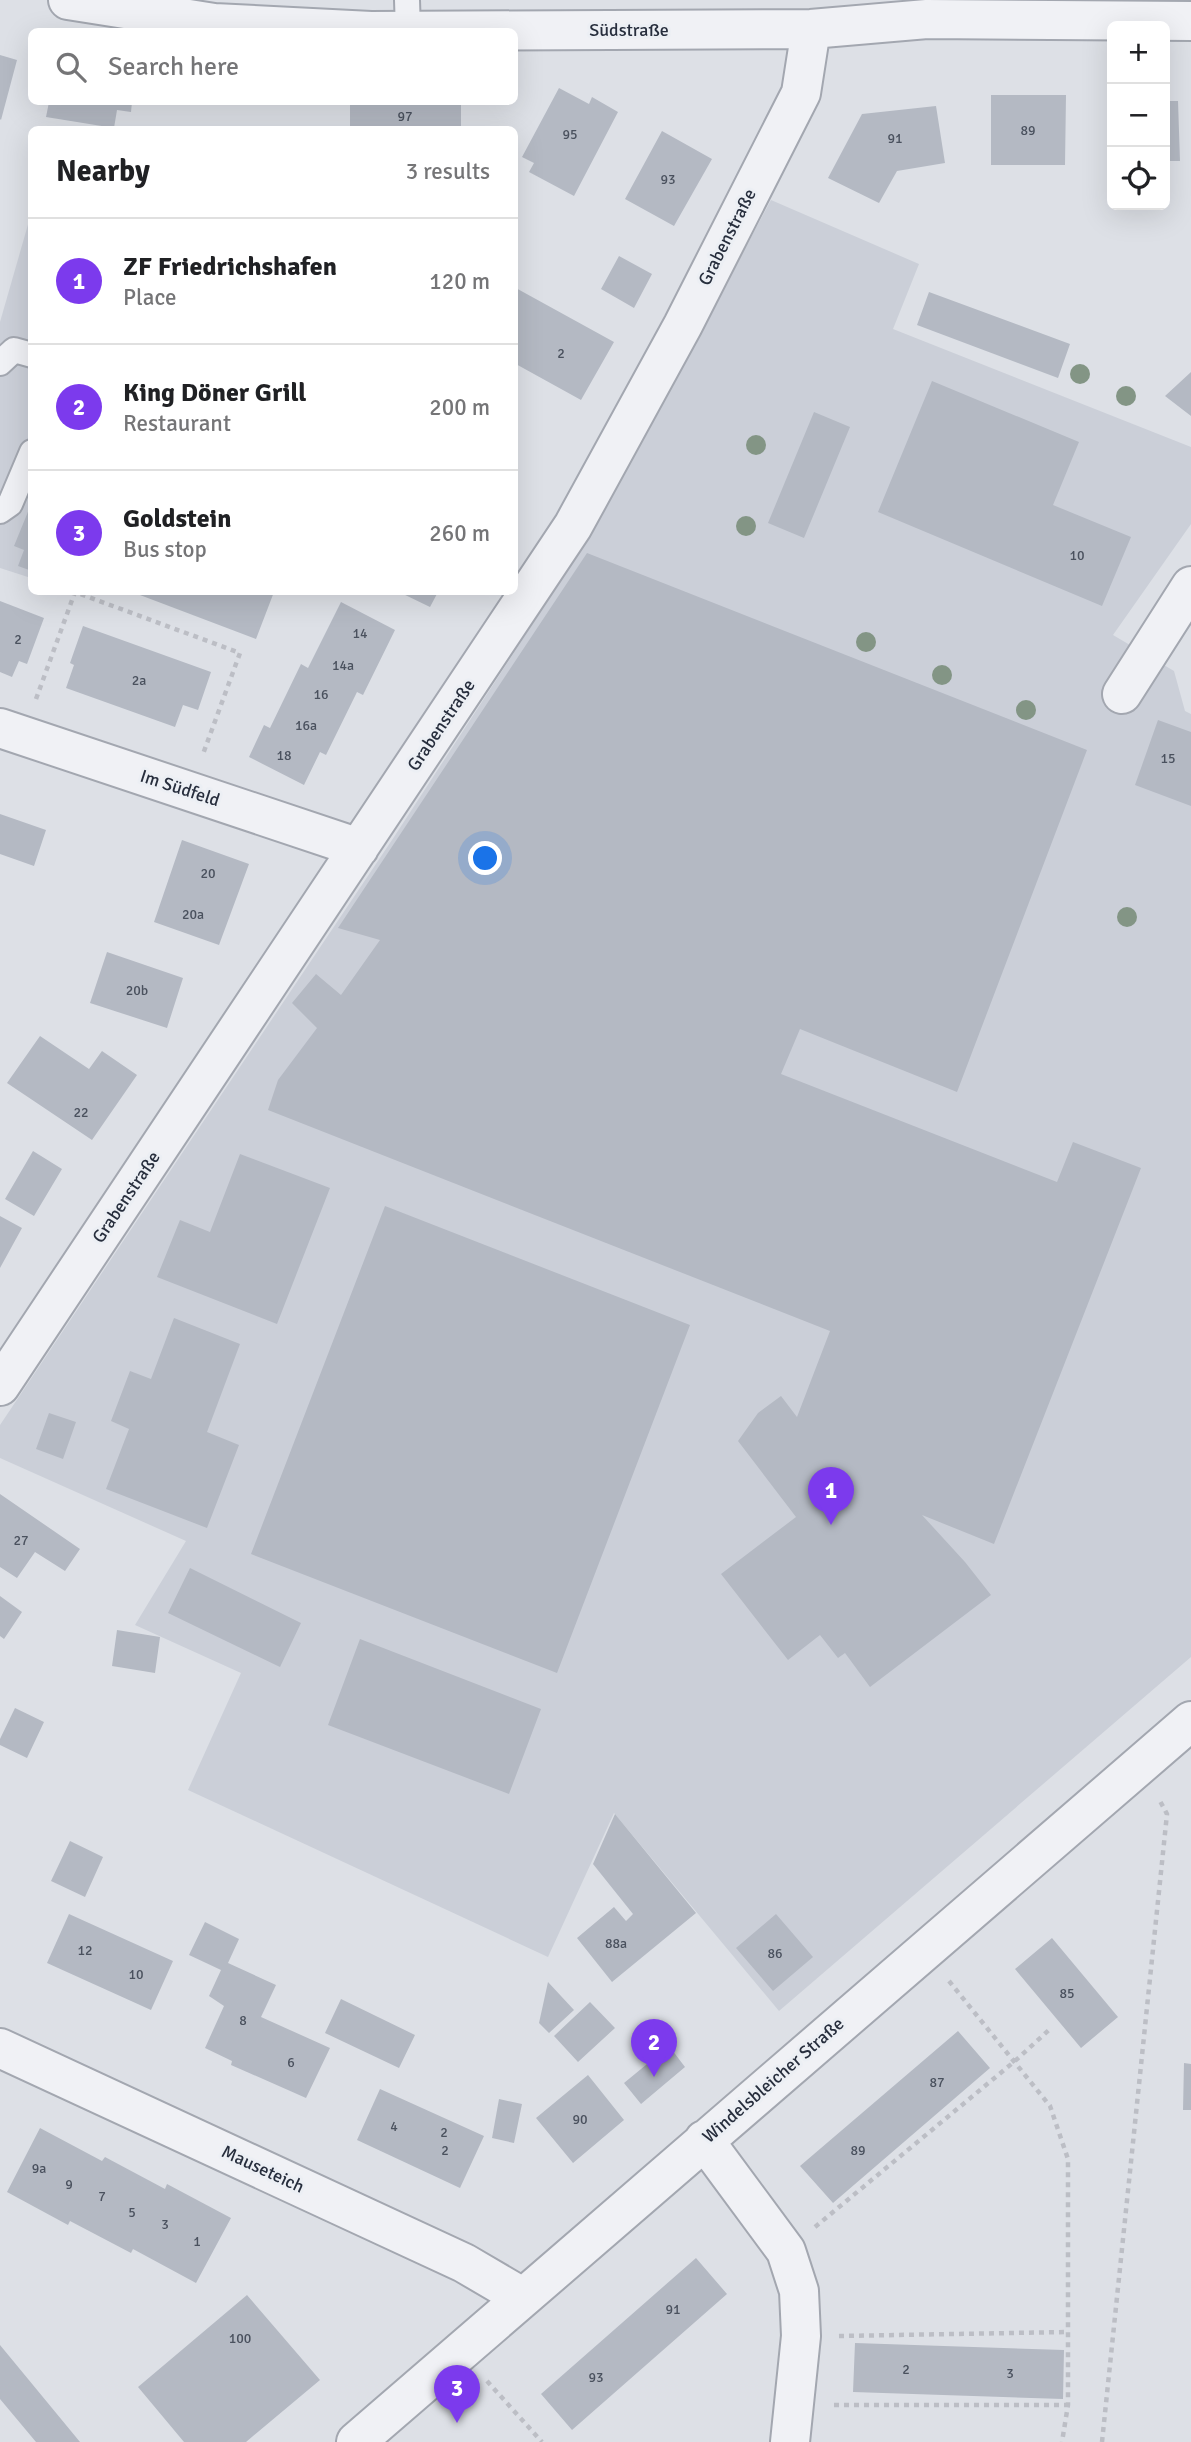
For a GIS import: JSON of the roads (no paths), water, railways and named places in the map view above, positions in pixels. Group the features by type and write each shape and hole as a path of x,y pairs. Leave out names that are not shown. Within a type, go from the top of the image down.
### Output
{"street":[{"name":"Südstraße","path":"68,0 214,23 312,28"},
{"name":"Südstraße","path":"518,30 811,29 926,10 1191,21"},
{"name":"Grabenstraße","path":"0,1386 573,526 682,325 801,93 811,29"},
{"path":"1122,694 1191,586"},
{"name":"Im Südfeld","path":"11,732 359,848"},
{"name":"Windelsbleicher Straße","path":"355,2442 1191,1721"},
{"name":"Mauseteich","path":"0,2048 464,2263 522,2297"},
{"path":"704,2140 786,2251 799,2291 801,2336 790,2442"}],"lane":[{"path":"407,0 408,28"},
{"path":"0,363 14,350 28,354"},
{"path":"0,511 10,504 28,461"}],"place":[{"name":"ZF Friedrichshafen","path":"831,1525"},
{"name":"King Döner Grill","path":"654,2077"},
{"name":"Goldstein","path":"457,2423"}]}
